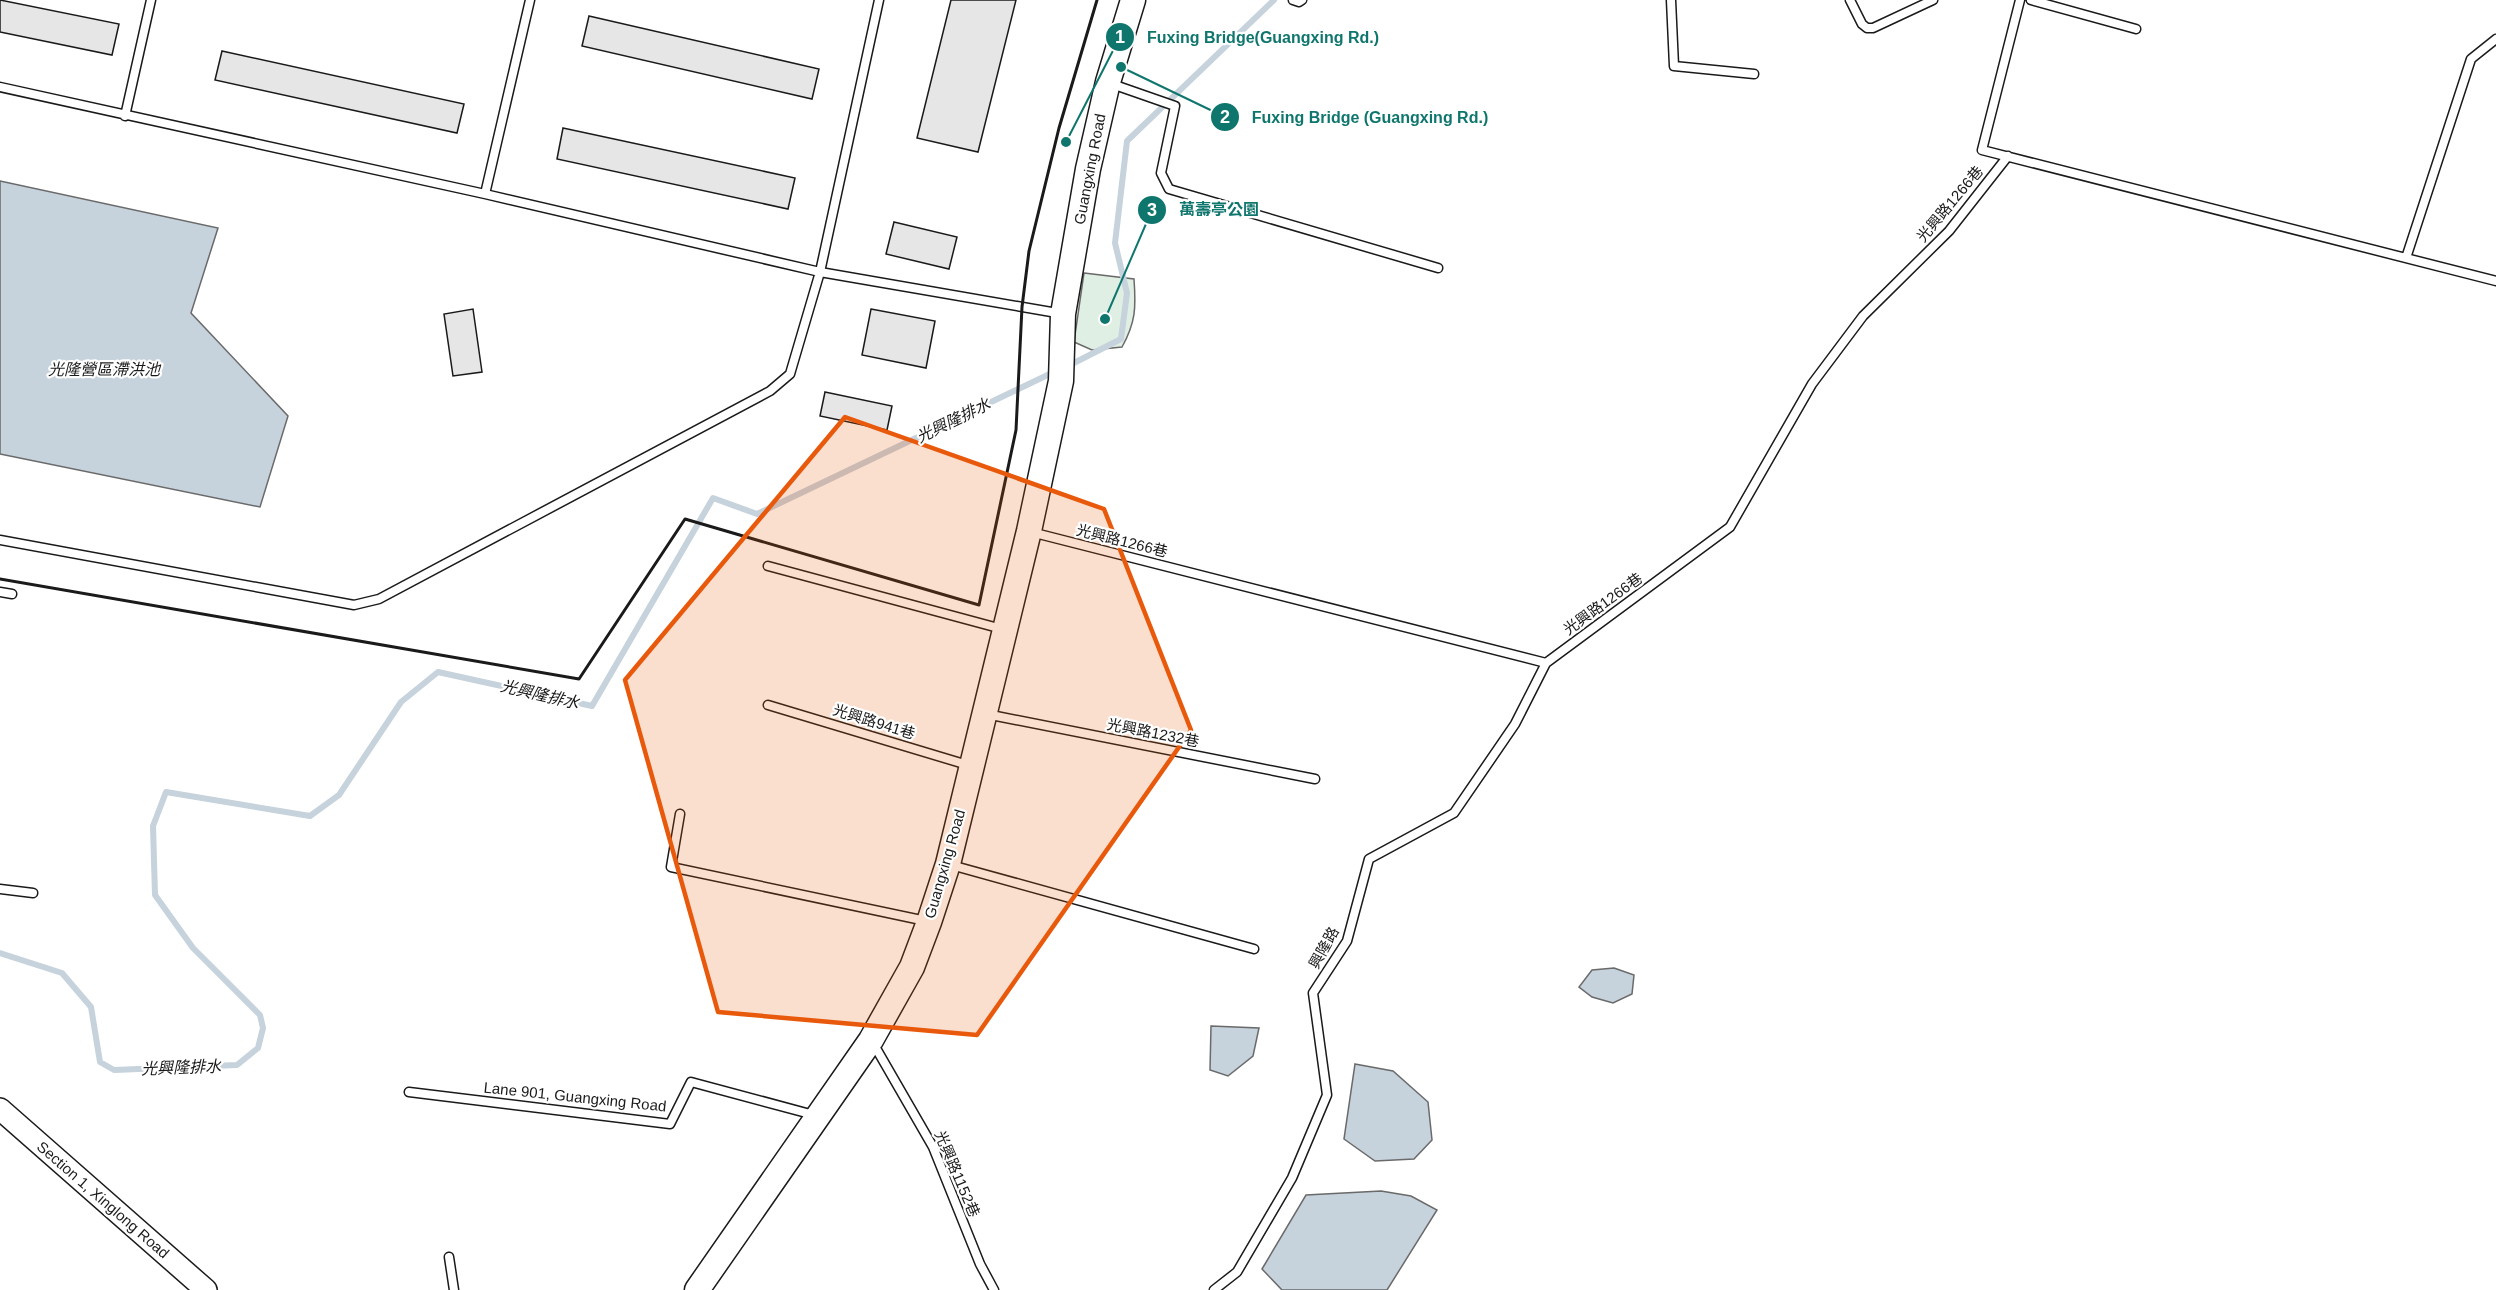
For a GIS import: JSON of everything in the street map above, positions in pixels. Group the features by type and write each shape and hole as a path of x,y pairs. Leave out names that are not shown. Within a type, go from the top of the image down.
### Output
{"main road":[{"name":"Guangxing Road","path":"697,1290 871,1040 912,967 929,922 948,864 1003,630 1029,531 1061,381 1063,314 1088,169 1108,82 1132,0"}],"street":[{"name":"Section 1, Xinglong Road","path":"0,1108 206,1290"}],"lane":[{"path":"125,116 152,0"},
{"path":"485,194 530,0"},
{"path":"0,540 354,605 379,599 770,391 790,374 820,272 879,0"},
{"path":"1293,0 1299,2 1302,0"},
{"path":"1671,0 1674,66 1754,74"},
{"path":"1850,0 1862,24 1867,28 1873,28 1933,0"},
{"path":"2020,0 1982,150 2496,281"},
{"path":"2031,0 2136,29"},
{"path":"2406,258 2471,59 2496,39"},
{"path":"1108,82 1175,106 1161,173 1169,189 1438,268"},
{"path":"0,87 485,194 820,272 1063,314"},
{"name":"光興路1266巷","path":"1029,531 1546,663 1730,527 1812,384 1856,324 1949,231 2008,156"},
{"path":"768,566 1003,630"},
{"path":"0,592 12,594"},
{"name":"興隆路","path":"1214,1290 1237,1272 1292,1178 1327,1095 1313,993 1347,941 1369,859 1455,813 1515,724 1546,663"},
{"name":"光興路941巷","path":"768,705 971,766"},
{"name":"光興路1232巷","path":"985,714 1316,779"},
{"path":"680,814 671,867 929,922"},
{"path":"948,864 1254,949"},
{"path":"0,888 33,893"},
{"name":"光興路1152巷","path":"871,1040 933,1147 980,1264 994,1290"},
{"name":"Lane 901, Guangxing Road","path":"409,1092 670,1124 691,1082 817,1116"},
{"path":"450,1257 454,1290"}],"highlighted area":[{"path":"845,417 1104,509 1191,730 977,1035 718,1012 625,680"}],"green space":[{"path":"1084,273 1134,279 1134,314 1122,347 1092,350 1074,342"}],"water":[{"name":"光隆營區滯洪池","path":"0,181 218,228 191,313 288,416 260,507 0,454"},
{"path":"1614,968 1634,975 1632,994 1613,1003 1592,997 1579,987 1592,970"},
{"path":"1211,1026 1259,1028 1253,1056 1228,1076 1210,1070"},
{"path":"1355,1064 1393,1071 1428,1102 1432,1140 1414,1159 1375,1161 1344,1139"},
{"path":"1381,1191 1411,1196 1437,1210 1387,1290 1282,1290 1262,1269 1306,1195"}],"building":[{"path":"0,0 119,24 112,55 0,32"},
{"path":"951,0 1016,0 978,152 917,138"},
{"path":"589,16 819,69 812,99 582,46"},
{"path":"222,51 464,104 457,133 215,80"},
{"path":"563,128 795,178 788,209 557,159"},
{"path":"894,222 957,237 949,269 886,254"},
{"path":"473,309 482,372 453,376 444,314"},
{"path":"871,309 935,321 926,368 862,355"},
{"path":"825,392 892,406 887,430 820,416"}],"waterway":[{"name":"光興隆排水","path":"1068,366 1121,339 1127,293 1115,243 1127,141 1274,0"},
{"name":"光興隆排水","path":"0,953 62,973 91,1007 100,1062 114,1070 237,1065 258,1048 263,1028 260,1015 193,948 155,895 153,826 166,792 310,816 339,795 401,702 438,672 592,706 713,498 757,514 1056,371"}],"wall":[{"path":"0,579 579,679 685,519 979,605 1016,430 1022,307 1029,251 1059,128 1097,0"}],"place":[{"name":"Fuxing Bridge (Guangxing Rd.)","path":"1121,67"},
{"name":"Fuxing Bridge(Guangxing Rd.)","path":"1066,142"},
{"name":"萬壽亭公園","path":"1105,319"}]}
